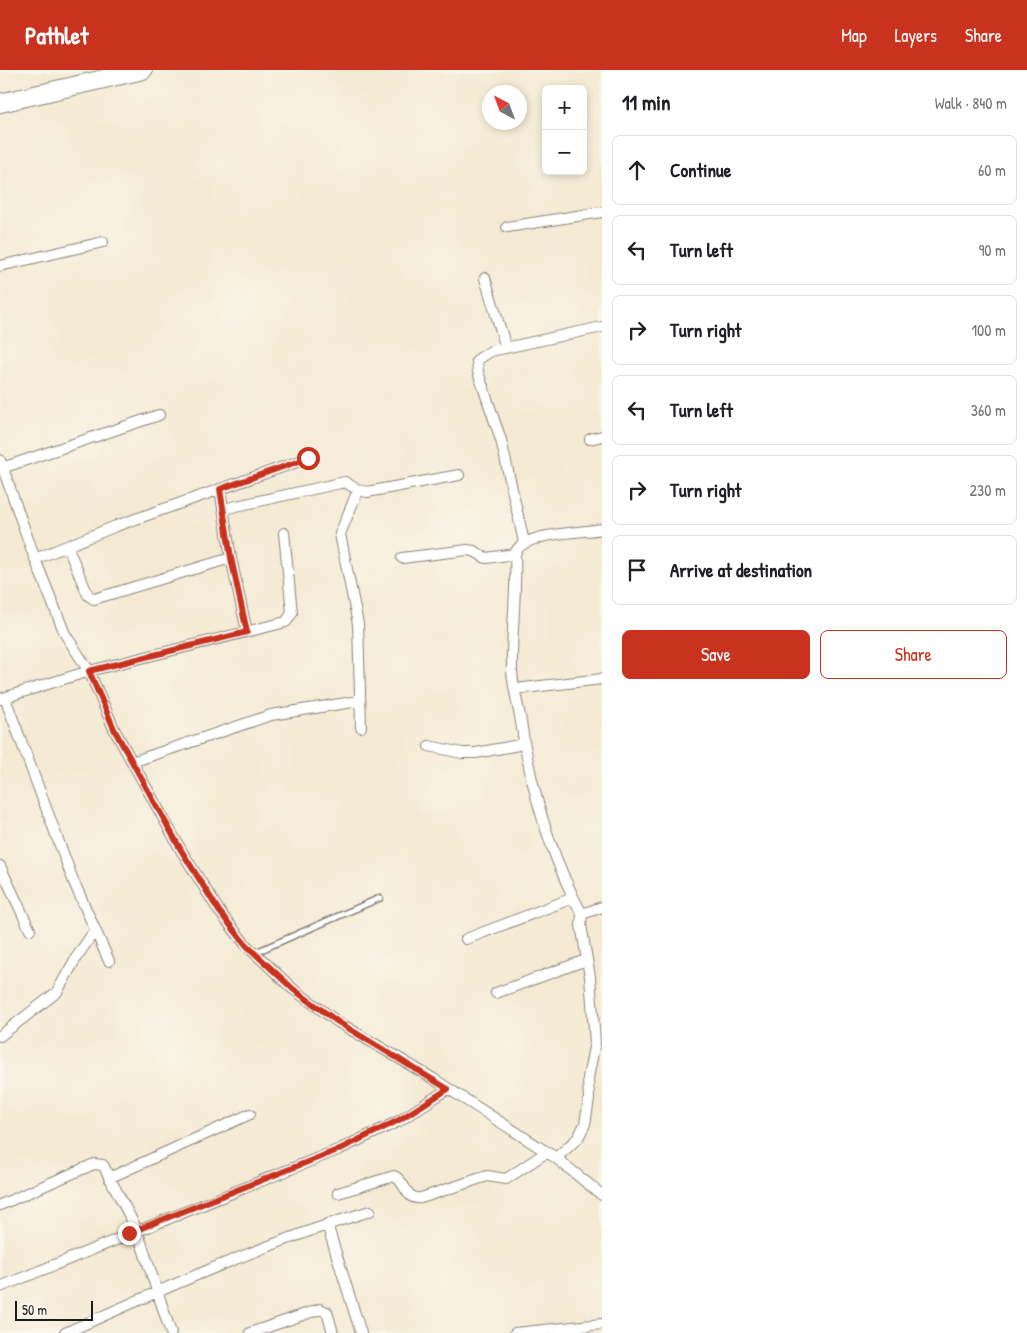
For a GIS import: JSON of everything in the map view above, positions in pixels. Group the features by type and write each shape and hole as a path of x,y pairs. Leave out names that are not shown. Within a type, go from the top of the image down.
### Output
{"highway":[{"path":"0,103 143,70"}],"street":[{"path":"507,227 602,212"},
{"path":"0,266 103,242"},
{"path":"484,278 506,348"},
{"path":"524,542 501,440 476,368 479,357 506,348 602,327"},
{"path":"159,415 1,464 35,559 65,634 89,671 115,731 181,850 214,904 254,953 293,989 338,1022 556,1158 602,1195"},
{"path":"590,439 602,436"},
{"path":"35,559 116,526 308,458"},
{"path":"223,509 345,482 358,490 374,491 459,475"},
{"path":"220,489 231,558 247,632"},
{"path":"358,490 340,534 358,624 361,727"},
{"path":"556,1158 578,1138 585,1124 589,1099 588,1078 595,1042 586,960 580,925 582,914 553,852 540,812 524,744 512,674 515,554 518,546 524,542 544,536 602,529"},
{"path":"108,961 73,880 2,699 89,671 280,624 291,617 284,533"},
{"path":"67,546 88,595 94,600 231,558"},
{"path":"402,558 467,550 474,551 486,558 515,554"},
{"path":"515,689 602,679"},
{"path":"132,762 271,715 359,701"},
{"path":"429,746 462,753 476,753 524,744"},
{"path":"0,866 30,930"},
{"path":"466,940 573,898"},
{"path":"582,914 602,907"},
{"path":"0,1036 57,992 76,958 95,930"},
{"path":"496,993 586,960"},
{"path":"0,1287 340,1149 399,1120 448,1089"},
{"path":"109,1178 250,1114"},
{"path":"338,1193 394,1176 402,1183 409,1196 421,1198 487,1176 506,1179 546,1152"},
{"path":"0,1205 94,1164 103,1165 137,1230 171,1333"},
{"path":"65,1333 157,1292 327,1224 370,1212"},
{"path":"327,1224 361,1333"},
{"path":"250,1333 320,1309 327,1312 333,1333"},
{"path":"515,1333 602,1324"}],"lane":[{"path":"254,953 380,898"}],"route":[{"path":"129,1233 340,1149 399,1120 448,1089 338,1022 293,989 246,945 219,911 181,850 115,731 89,671 247,632 235,569 231,558 220,489 308,458"}]}
